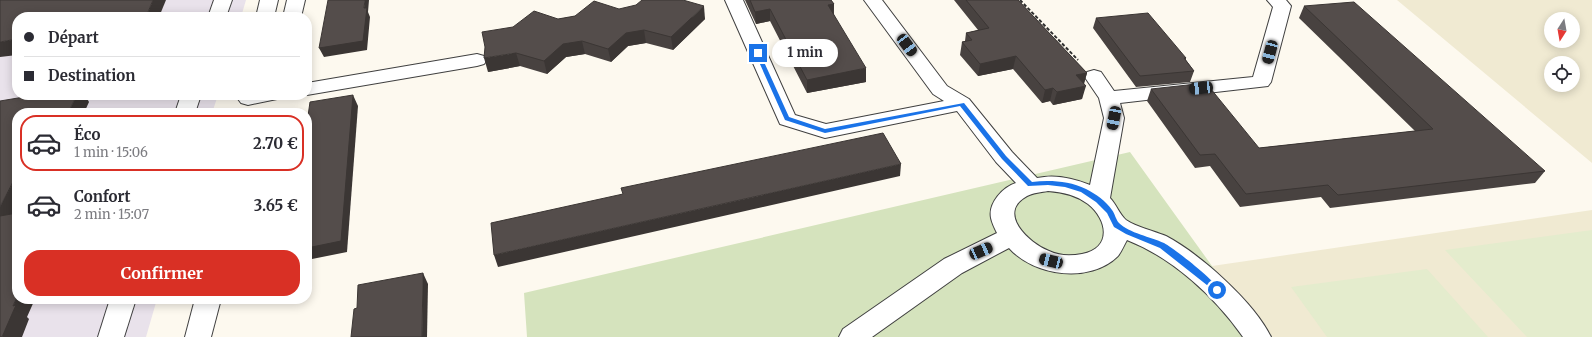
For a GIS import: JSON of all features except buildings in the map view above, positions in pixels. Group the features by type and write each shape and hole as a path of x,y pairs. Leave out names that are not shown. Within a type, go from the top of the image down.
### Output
{"street":[{"path":"219,12 223,0"},
{"path":"266,12 269,0"},
{"path":"293,12 296,0"},
{"path":"734,0 787,119 825,131 962,104"},
{"path":"873,0 940,90 962,104 1004,158 1031,185"},
{"path":"1109,98 1261,82 1282,6 1276,0"},
{"path":"312,88 477,60"},
{"path":"1094,76 1109,98 1114,118 1098,200"},
{"path":"1048,183 1066,185 1083,191 1098,200 1110,212 1116,225 1116,239 1110,250 1098,259 1080,264 1061,263 1041,258 1024,249 1010,237 1004,224 1002,211 1007,200 1017,190 1031,185 1048,183"},
{"path":"1116,225 1163,246 1206,280 1247,321 1258,337"},
{"path":"852,337 953,266 1010,237"},
{"path":"111,337 121,304"},
{"path":"198,337 207,304"}],"path":[{"path":"1020,0 1094,76"}],"shaded area":[{"path":"0,0 246,0 242,12 12,12 12,100 216,100 214,108 12,108 12,304 156,304 146,337 0,337"},
{"path":"1397,0 1592,0 1592,163"},
{"path":"1592,210 1592,337 1266,337 1212,266"}],"green space":[{"path":"1130,152 1212,266 1266,337 527,337 524,293"},
{"path":"1592,230 1592,337 1527,337 1445,250"},
{"path":"1427,269 1488,337 1327,337 1291,287"}],"route":[{"path":"758,53 787,119 825,131 962,104 1004,158 1031,185 1048,183 1066,185 1083,191 1098,200 1110,212 1116,225 1163,246 1217,290"}]}
